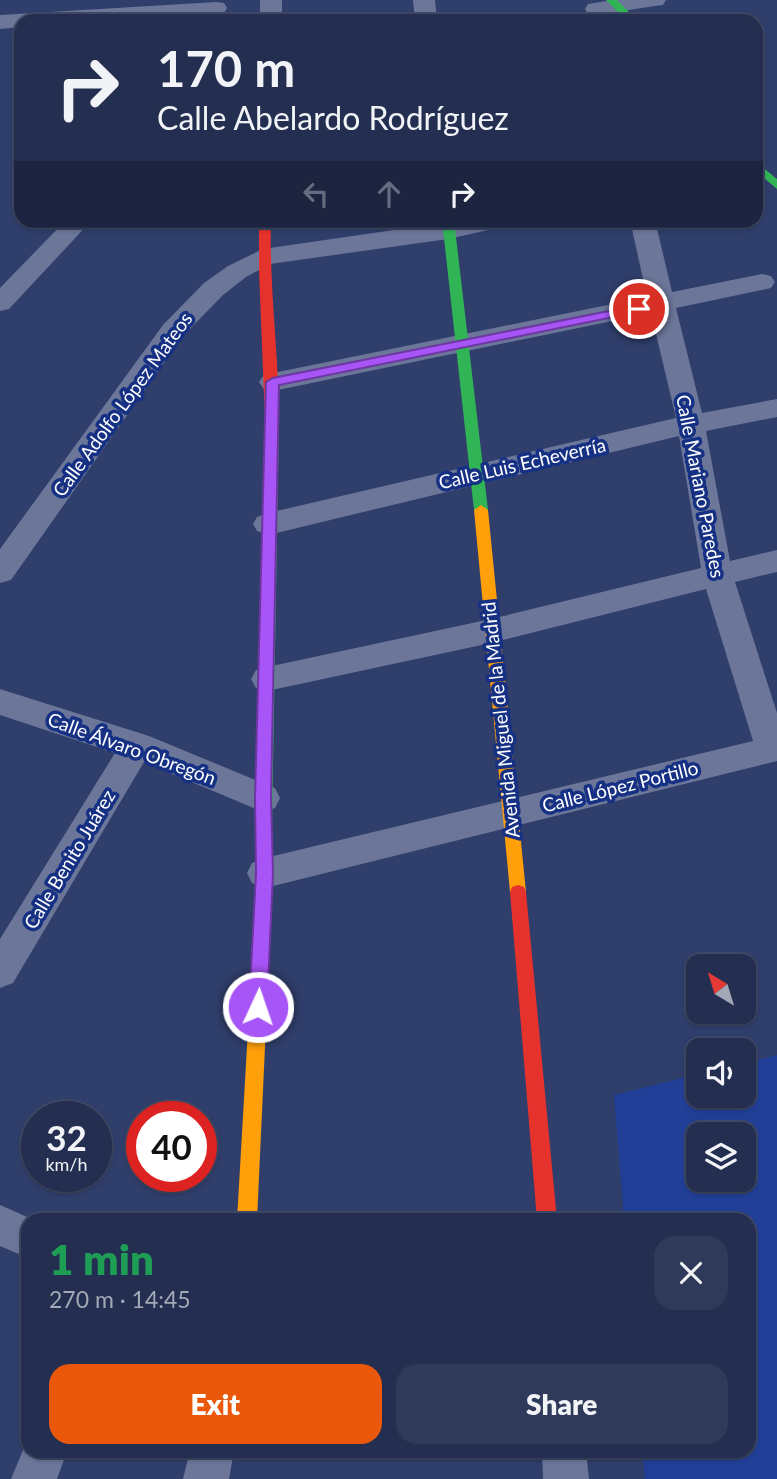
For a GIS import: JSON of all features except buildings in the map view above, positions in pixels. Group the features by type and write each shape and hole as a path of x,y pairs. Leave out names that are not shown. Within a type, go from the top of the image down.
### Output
{"street":[{"path":"604,7 655,0"},
{"path":"143,14 215,10"},
{"path":"763,172 777,186"},
{"path":"0,303 72,228"},
{"path":"247,1213 265,873 263,798 273,382 263,257 265,228"},
{"path":"263,257 436,228"},
{"name":"Avenida Miguel de la Madrid","path":"448,228 477,474 533,1041 546,1213"},
{"name":"Calle Mariano Paredes","path":"644,228 691,424 716,574 774,748"},
{"name":"Calle Adolfo López Mateos","path":"0,572 165,340 200,300 240,268 263,257"},
{"path":"273,382 762,282"},
{"name":"Calle Luis Echeverría","path":"268,524 691,424 777,408"},
{"path":"267,679 491,631 777,561"},
{"name":"Calle Álvaro Obregón","path":"0,702 138,745 263,798"},
{"name":"Calle Benito Juárez","path":"0,972 138,745"},
{"name":"Calle López Portillo","path":"265,873 774,748"},
{"path":"0,1225 21,1235"},
{"path":"34,1479 42,1458"},
{"path":"205,1479 210,1458"},
{"path":"564,1458 566,1479"}],"shaded area":[{"path":"777,1055 777,1479 645,1479 643,1458 756,1458 756,1213 623,1213 614,1095 686,1077 686,1108 756,1108 756,1060"}],"traffic: fast":[{"path":"611,0 626,14"},
{"path":"763,172 777,186"},
{"path":"449,228 481,510"},
{"path":"264,825 272,421"}],"traffic: slow":[{"path":"481,510 518,892"},
{"path":"247,1213 265,873 264,825"}],"traffic: jam":[{"path":"265,228 272,421"},
{"path":"518,892 546,1213"}],"route":[{"path":"258,1007 265,873 263,798 273,382 639,309"}]}
